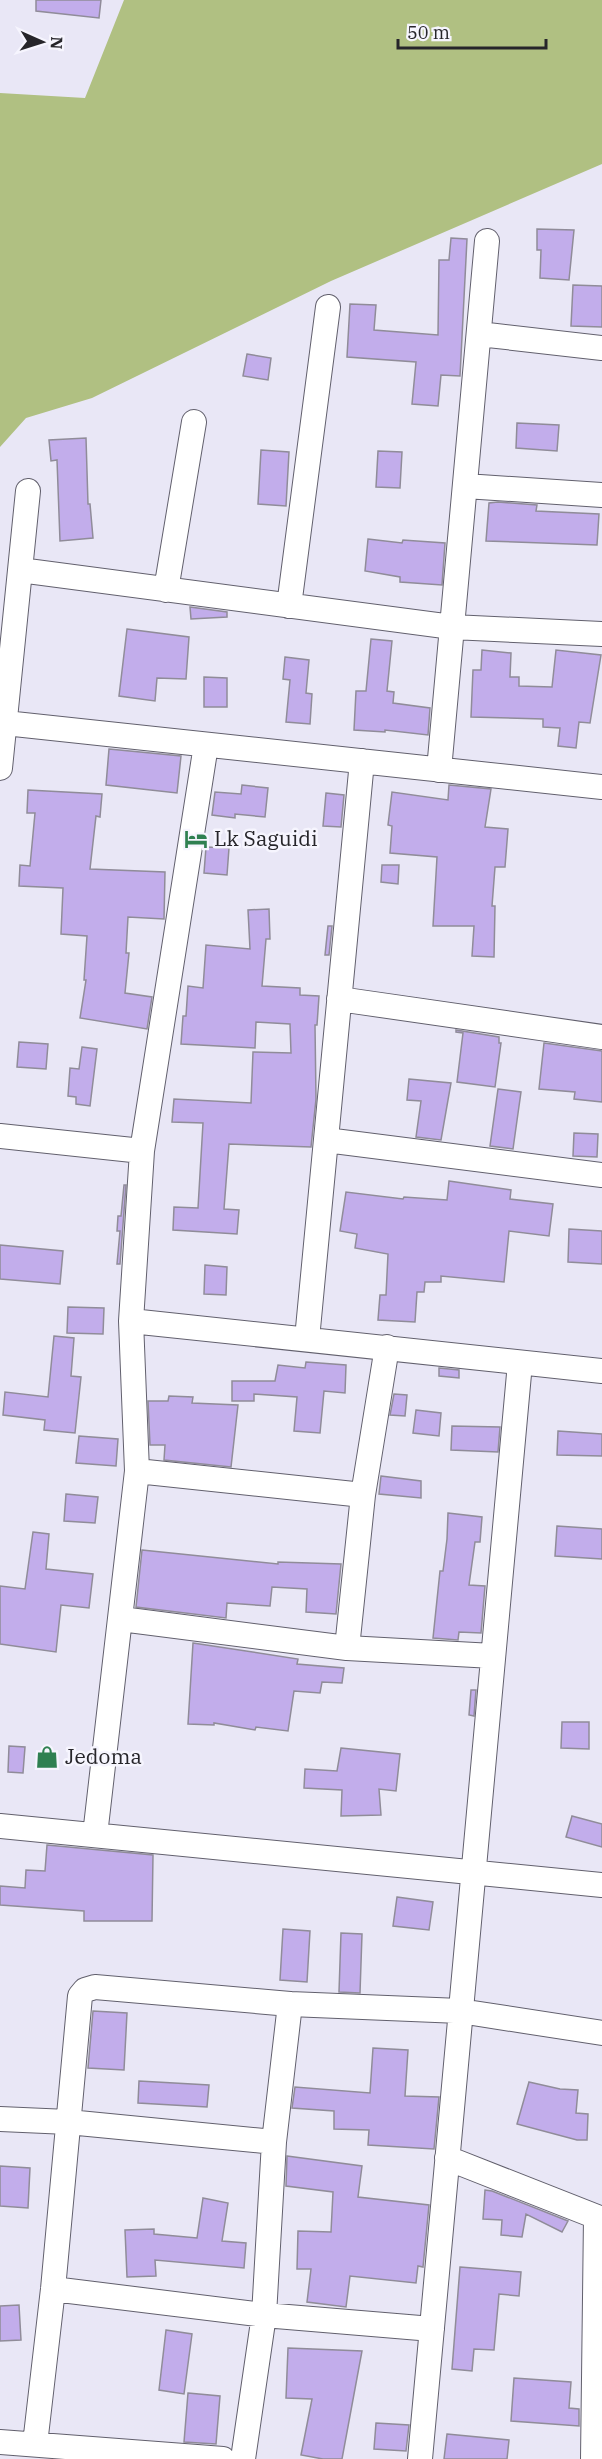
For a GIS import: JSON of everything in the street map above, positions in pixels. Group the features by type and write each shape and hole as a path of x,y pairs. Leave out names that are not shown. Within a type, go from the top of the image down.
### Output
{"street":[{"path":"439,770 487,241"},
{"path":"289,606 328,308"},
{"path":"478,334 602,348"},
{"path":"166,590 194,422"},
{"path":"465,486 602,495"},
{"path":"0,768 28,491"},
{"path":"20,570 452,627 602,634"},
{"path":"4,723 602,787"},
{"path":"95,1834 137,1471 131,1321 142,1151 206,745"},
{"path":"307,1339 362,761"},
{"path":"339,999 602,1037"},
{"path":"0,1136 142,1151"},
{"path":"326,1140 602,1175"},
{"path":"131,1321 602,1371"},
{"path":"347,1648 363,1495 387,1347"},
{"path":"420,2459 520,1363"},
{"path":"137,1471 363,1495"},
{"path":"121,1619 347,1648 493,1656"},
{"path":"0,1826 602,1885"},
{"path":"35,2444 80,1996 85,1990 95,1988 290,2004 460,2011 602,2033"},
{"path":"243,2459 264,2315 274,2142 290,2004"},
{"path":"0,2119 68,2122 274,2142"},
{"path":"447,2157 599,2218 592,2459"},
{"path":"52,2289 264,2315 432,2329"},
{"path":"0,2442 223,2459"}],"green space":[{"path":"124,0 602,0 602,164 331,281 92,398 26,418 0,447 0,93 85,98"}],"building":[{"path":"36,0 101,0 99,18 36,11"},
{"path":"537,229 574,230 569,280 540,278 541,250 537,250"},
{"path":"451,238 467,239 460,376 441,375 438,406 412,404 416,362 347,357 350,304 376,305 374,330 438,335 439,260 449,260"},
{"path":"573,285 602,286 602,327 571,326"},
{"path":"247,354 271,358 268,380 243,376"},
{"path":"517,423 559,425 557,451 516,448"},
{"path":"86,438 88,504 90,504 93,538 60,541 57,460 51,461 49,440"},
{"path":"261,450 289,452 286,506 258,504"},
{"path":"378,451 402,452 400,488 376,487"},
{"path":"489,503 537,505 536,511 599,514 597,545 486,541"},
{"path":"368,539 402,543 403,540 445,543 442,585 400,582 400,577 365,571"},
{"path":"190,607 227,612 227,617 191,619"},
{"path":"127,629 189,637 186,679 157,678 155,701 119,696"},
{"path":"371,639 392,641 387,691 394,692 393,703 430,708 428,735 385,730 385,732 354,730 356,691 366,691"},
{"path":"482,650 511,653 510,677 519,677 519,686 552,687 556,650 601,655 590,723 579,722 576,748 558,746 560,728 543,727 543,719 471,717 473,670 481,670"},
{"path":"285,657 309,660 306,693 312,694 310,724 286,722 290,680 283,679"},
{"path":"204,677 227,678 227,707 204,707"},
{"path":"109,749 181,756 177,793 106,785"},
{"path":"242,785 268,788 265,817 235,814 235,818 212,815 215,792 241,794"},
{"path":"449,785 491,789 485,827 508,829 505,867 495,867 492,906 495,906 494,957 472,956 474,926 433,926 437,857 390,853 392,826 388,825 392,792 448,800"},
{"path":"28,790 102,794 100,817 96,816 90,869 165,872 164,919 128,917 126,953 129,953 125,993 152,997 147,1029 80,1018 86,980 84,980 87,936 61,934 63,888 19,886 20,865 30,866 35,813 27,813"},
{"path":"326,793 344,795 341,827 323,826"},
{"path":"206,847 229,848 227,875 204,873"},
{"path":"382,865 399,865 398,884 381,882"},
{"path":"269,909 270,939 266,939 262,986 300,988 300,995 319,996 317,1025 315,1025 316,1099 311,1147 229,1144 224,1209 239,1210 237,1234 173,1230 174,1207 198,1208 203,1123 172,1122 174,1099 251,1103 253,1052 291,1053 290,1024 256,1022 255,1048 181,1044 188,986 203,988 206,945 250,949 248,910"},
{"path":"328,926 332,926 329,955 325,955"},
{"path":"456,1030 499,1037 499,1043 501,1043 495,1087 457,1082 463,1033 456,1032"},
{"path":"19,1042 48,1044 46,1069 17,1067"},
{"path":"544,1043 602,1051 602,1102 574,1099 575,1092 539,1089"},
{"path":"82,1047 97,1049 90,1106 76,1104 76,1097 68,1096 70,1068 79,1069"},
{"path":"409,1079 451,1083 441,1140 416,1137 421,1101 407,1100"},
{"path":"498,1089 521,1092 513,1149 490,1146"},
{"path":"574,1133 598,1134 597,1157 573,1156"},
{"path":"449,1181 511,1190 510,1199 553,1204 549,1236 509,1231 504,1282 441,1276 441,1282 425,1282 424,1292 417,1292 415,1322 378,1320 380,1295 386,1295 388,1254 355,1248 357,1234 340,1231 346,1192 403,1199 404,1197 447,1200"},
{"path":"124,1185 126,1185 120,1264 117,1264 120,1231 117,1231 118,1216 121,1216"},
{"path":"569,1229 602,1231 602,1264 568,1262"},
{"path":"0,1245 63,1251 60,1284 0,1279"},
{"path":"205,1265 227,1267 226,1295 204,1294"},
{"path":"68,1307 104,1308 103,1334 67,1333"},
{"path":"54,1336 74,1338 71,1376 81,1377 75,1433 44,1430 45,1420 3,1415 5,1392 48,1397"},
{"path":"306,1362 346,1365 345,1393 324,1391 320,1433 294,1431 297,1397 254,1394 254,1401 232,1401 232,1381 275,1381 278,1365 305,1368"},
{"path":"439,1368 459,1370 459,1378 439,1376"},
{"path":"394,1394 407,1395 405,1416 390,1415"},
{"path":"169,1396 193,1397 192,1403 238,1405 231,1467 164,1460 165,1445 150,1445 148,1401 168,1401"},
{"path":"416,1410 441,1413 439,1436 413,1433"},
{"path":"452,1426 500,1427 498,1452 451,1450"},
{"path":"558,1431 602,1434 602,1456 557,1455"},
{"path":"79,1436 118,1439 116,1466 76,1463"},
{"path":"381,1476 421,1481 421,1498 379,1494"},
{"path":"66,1494 98,1497 95,1523 64,1521"},
{"path":"448,1513 482,1517 480,1542 475,1542 469,1585 485,1586 481,1633 459,1632 458,1640 433,1638 440,1571 443,1571 447,1539"},
{"path":"557,1526 602,1529 602,1559 555,1556"},
{"path":"33,1532 49,1534 46,1569 93,1574 89,1608 61,1605 56,1652 0,1644 0,1586 25,1589"},
{"path":"142,1550 278,1564 278,1562 341,1564 336,1614 306,1612 307,1589 272,1587 270,1606 227,1603 226,1618 136,1607"},
{"path":"193,1643 298,1659 297,1664 344,1668 342,1683 322,1682 320,1693 294,1691 288,1731 256,1727 255,1730 214,1723 214,1725 188,1724"},
{"path":"471,1690 476,1690 474,1716 469,1715"},
{"path":"562,1722 589,1722 589,1749 561,1748"},
{"path":"9,1746 25,1747 23,1773 8,1772"},
{"path":"341,1748 400,1754 396,1791 379,1789 381,1815 341,1816 342,1790 304,1788 305,1769 337,1771"},
{"path":"572,1816 602,1824 602,1847 566,1837"},
{"path":"47,1845 153,1855 152,1921 84,1921 84,1911 0,1905 0,1886 25,1888 26,1870 45,1871"},
{"path":"397,1897 433,1902 429,1930 393,1926"},
{"path":"283,1929 310,1931 307,1982 280,1980"},
{"path":"341,1933 362,1934 360,1993 339,1992"},
{"path":"93,2011 127,2013 124,2070 88,2068"},
{"path":"373,2048 408,2050 405,2096 439,2097 434,2149 368,2145 369,2130 334,2129 334,2111 292,2108 295,2087 370,2093"},
{"path":"139,2081 209,2085 207,2107 138,2103"},
{"path":"529,2082 560,2089 578,2090 576,2113 588,2114 587,2140 577,2140 517,2124"},
{"path":"287,2156 362,2166 358,2197 429,2205 423,2267 418,2266 416,2283 350,2276 346,2307 307,2302 311,2269 297,2269 298,2231 331,2232 333,2192 286,2186"},
{"path":"0,2166 30,2168 28,2208 0,2206"},
{"path":"485,2190 568,2221 562,2232 526,2214 522,2237 501,2235 502,2220 483,2219"},
{"path":"203,2198 228,2203 222,2241 246,2243 244,2268 155,2260 156,2276 127,2277 125,2230 154,2229 154,2234 197,2238"},
{"path":"460,2267 521,2272 519,2296 499,2294 494,2350 474,2349 472,2371 452,2369"},
{"path":"19,2305 21,2340 0,2341 0,2306"},
{"path":"166,2330 192,2334 184,2394 159,2390"},
{"path":"288,2348 362,2351 342,2459 323,2459 301,2455 312,2399 286,2398"},
{"path":"514,2378 571,2382 569,2408 579,2409 579,2426 511,2421"},
{"path":"188,2393 220,2396 216,2444 184,2442"},
{"path":"376,2423 409,2425 406,2451 374,2449"},
{"path":"447,2434 509,2440 507,2459 444,2459"}],"place":[{"name":"Lk Saguidi","path":"196,839"},
{"name":"Jedoma","path":"47,1757"}]}
